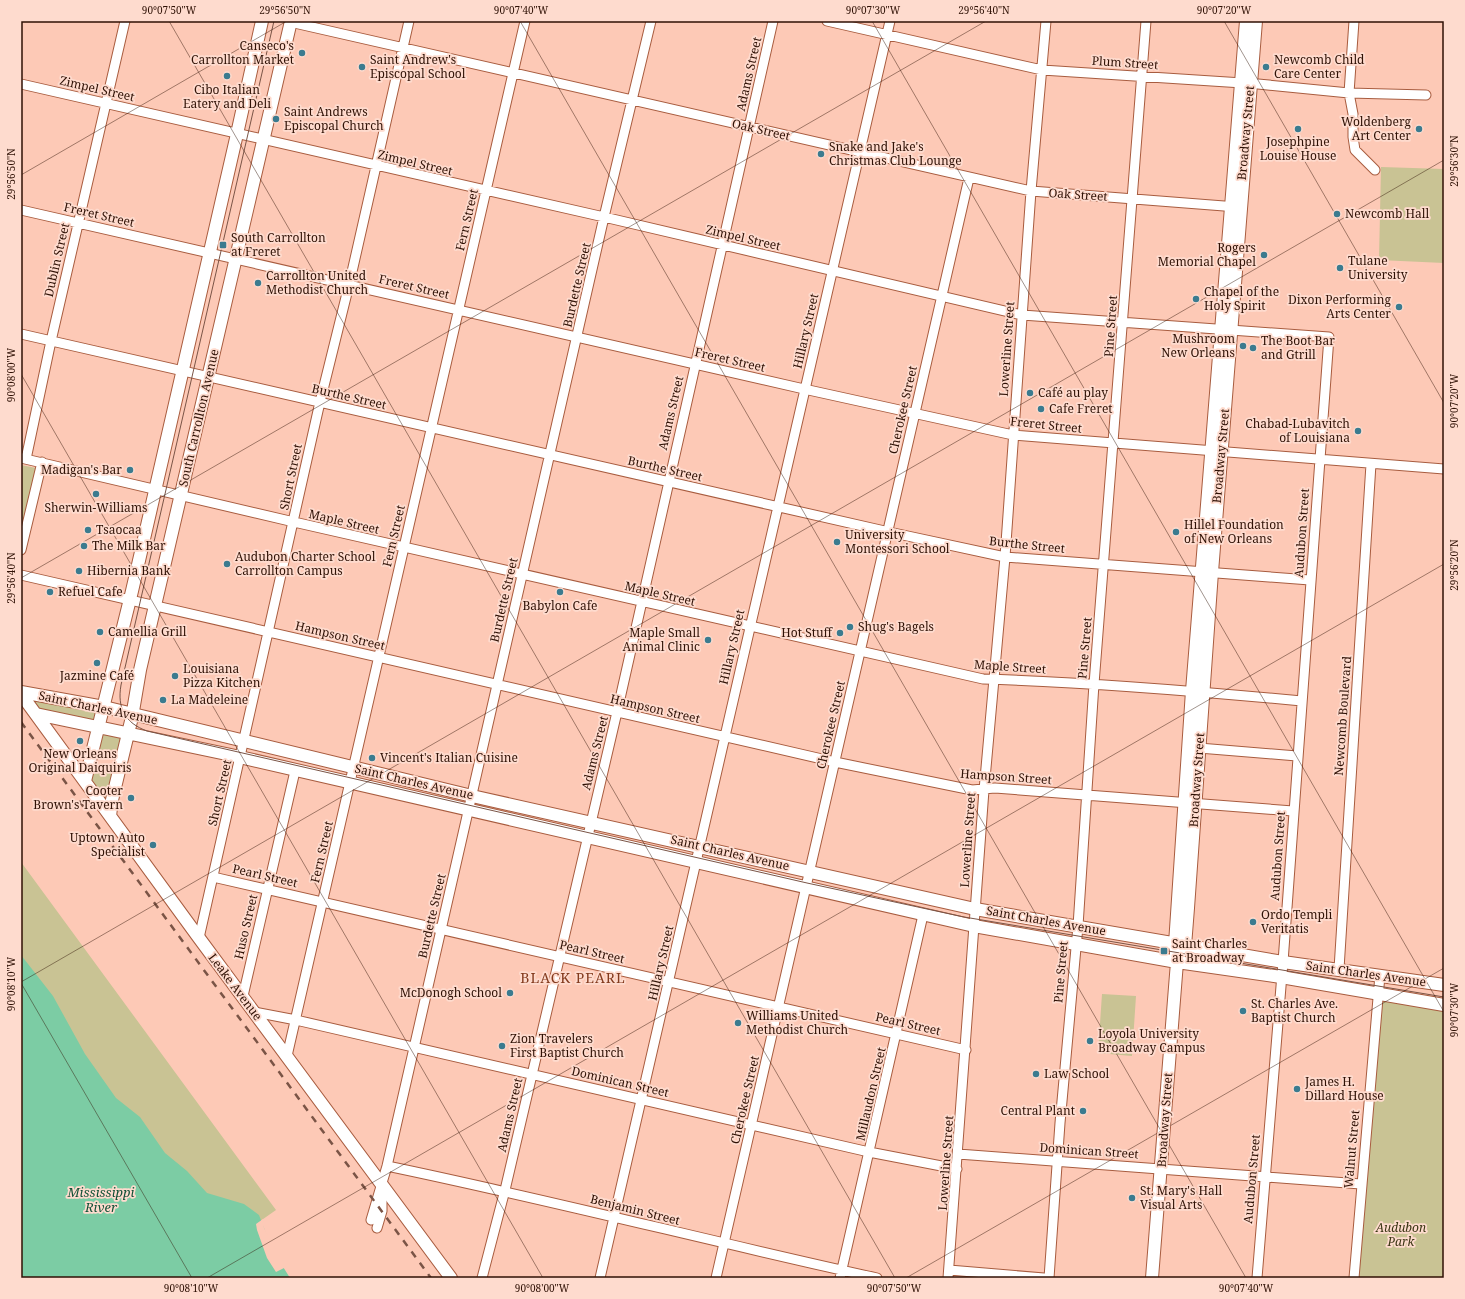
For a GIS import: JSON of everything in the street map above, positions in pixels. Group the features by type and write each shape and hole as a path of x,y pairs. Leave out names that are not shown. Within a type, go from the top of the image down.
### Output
{"main road":[{"path":"85,781 156,490 238,134 262,21"},
{"name":"South Carrollton Avenue","path":"110,816 112,800 128,734 140,670 236,259 289,21"},
{"name":"Broadway Street","path":"1246,21 1246,84"},
{"name":"Broadway Street","path":"1152,1278 1177,962 1180,945 1235,207 1246,84 1256,21"},
{"name":"Broadway Street","path":"1190,803 1199,748 1198,692"},
{"name":"Saint Charles Avenue","path":"21,693 104,707 472,796 975,909 1282,962 1380,975 1444,986"},
{"name":"Leake Avenue","path":"21,693 199,938 451,1278"},
{"name":"Saint Charles Avenue","path":"36,714 240,758 974,926 1177,962 1281,977 1444,1005"}],"street":[{"name":"Dublin Street","path":"23,459 125,21"},
{"name":"Oak Street","path":"289,21 1031,191 1235,207"},
{"name":"Short Street","path":"199,938 320,402 349,285 409,21"},
{"name":"Fern Street","path":"287,1056 525,21"},
{"name":"Burdette Street","path":"382,1186 604,217 651,21"},
{"name":"Adams Street","path":"482,1278 505,1190 617,712 773,21"},
{"name":"Plum Street","path":"827,21 1042,70 1246,84 1349,93 1426,95"},
{"name":"Hillary Street","path":"600,1278 670,982 724,736 890,21"},
{"name":"Lowerline Street","path":"949,1274 984,790 1005,557 1031,191 1046,21"},
{"name":"Pine Street","path":"1049,1278 1057,1161 1078,926 1094,684 1146,21"},
{"path":"1354,21 1349,93 1353,114 1353,138 1355,150 1375,170"},
{"name":"Zimpel Street","path":"21,84 604,217 1022,315 1226,329"},
{"name":"Cherokee Street","path":"716,1278 889,532 914,414 969,178"},
{"name":"Freret Street","path":"21,210 914,414 1013,435 1444,469"},
{"name":"Audubon Street","path":"1226,329 1329,337 1257,1278"},
{"name":"Burthe Street","path":"21,334 777,507 1005,557 1310,580"},
{"name":"Maple Street","path":"23,459 42,462 404,548 983,680 1005,679 1094,684 1302,701"},
{"path":"21,550 42,462"},
{"name":"Newcomb Boulevard","path":"1339,969 1371,464"},
{"name":"Hampson Street","path":"21,575 835,762 972,790 995,788 1293,811"},
{"path":"1199,748 1297,756"},
{"name":"Huso Street","path":"243,996 295,771"},
{"name":"Pearl Street","path":"213,877 966,1050"},
{"name":"Millaudon Street","path":"841,1274 924,915"},
{"name":"Walnut Street","path":"1354,1278 1380,975"},
{"name":"Dominican Street","path":"254,1012 296,1020 869,1152 957,1169"},
{"name":"Dominican Street","path":"958,1154 1361,1184"},
{"name":"Benjamin Street","path":"387,1166 505,1190 841,1274 877,1278"},
{"path":"371,1220 382,1186"},
{"path":"377,1228 382,1211 382,1186"},
{"path":"949,1274 1044,1278"}],"green space":[{"path":"1381,167 1444,169 1444,263 1379,260"},
{"path":"21,465 36,468 21,535"},
{"path":"30,696 97,708 96,725 40,714"},
{"path":"102,734 121,738 119,749 114,756 102,753 98,750"},
{"path":"94,763 114,770 107,803 89,782"},
{"path":"21,862 276,1210 256,1224 206,1207 107,1092 51,1000 21,955"},
{"path":"1102,994 1136,996 1132,1056 1098,1053"},
{"name":"Audubon Park","path":"1379,998 1444,1009 1444,1278 1355,1278"}],"water":[{"name":"Mississippi River","path":"21,955 53,996 85,1054 116,1098 140,1117 165,1153 187,1171 207,1193 244,1204 259,1215 272,1249 290,1278 21,1278"}],"pier":[{"path":"263,1219 264,1228 286,1267 276,1272 267,1258 257,1230 256,1224"}],"tram line":[{"path":"274,21 121,685 120,701 122,708 124,714 133,724 147,731 807,883 964,917 1444,997"}],"railway":[{"path":"21,722 431,1278"}],"place":[{"name":"Canseco's Carrollton Market","path":"302,53"},
{"name":"Saint Andrew's Episcopal School","path":"362,67"},
{"name":"Newcomb Child Care Center","path":"1266,67"},
{"name":"Cibo Italian Eatery and Deli","path":"227,76"},
{"name":"Saint Andrews Episcopal Church","path":"276,119"},
{"name":"Josephpine Louise House","path":"1298,129"},
{"name":"Woldenberg Art Center","path":"1419,129"},
{"name":"Snake and Jake's Christmas Club Lounge","path":"821,154"},
{"name":"Newcomb Hall","path":"1337,214"},
{"name":"South Carrollton at Freret","path":"223,245"},
{"name":"Rogers Memorial Chapel","path":"1264,255"},
{"name":"Tulane University","path":"1340,268"},
{"name":"Carrollton United Methodist Church","path":"258,283"},
{"name":"Chapel of the Holy Spirit","path":"1196,299"},
{"name":"Dixon Performing Arts Center","path":"1399,307"},
{"name":"Mushroom New Orleans","path":"1243,346"},
{"name":"The Boot Bar and Gtrill","path":"1253,348"},
{"name":"Café au play","path":"1030,393"},
{"name":"Cafe Freret","path":"1041,409"},
{"name":"Chabad-Lubavitch of Louisiana","path":"1358,431"},
{"name":"Madigan's Bar","path":"130,470"},
{"name":"Sherwin-Williams","path":"96,494"},
{"name":"Tsaocaa","path":"88,530"},
{"name":"Hillel Foundation of New Orleans","path":"1176,532"},
{"name":"University Montessori School","path":"837,542"},
{"name":"The Milk Bar","path":"84,546"},
{"name":"Audubon Charter School Carrollton Campus","path":"227,564"},
{"name":"Hibernia Bank","path":"79,571"},
{"name":"Refuel Cafe","path":"50,592"},
{"name":"Babylon Cafe","path":"560,592"},
{"name":"Shug's Bagels","path":"850,627"},
{"name":"Camellia Grill","path":"100,632"},
{"name":"Hot Stuff","path":"840,633"},
{"name":"Maple Small Animal Clinic","path":"708,640"},
{"name":"Jazmine Café","path":"97,663"},
{"name":"Louisiana Pizza Kitchen","path":"175,676"},
{"name":"La Madeleine","path":"163,700"},
{"name":"New Orleans Original Daiquiris","path":"80,741"},
{"name":"Vincent's Italian Cuisine","path":"372,758"},
{"name":"Cooter Brown's Tavern","path":"131,798"},
{"name":"Uptown Auto Specialist","path":"153,845"},
{"name":"Ordo Templi Veritatis","path":"1253,922"},
{"name":"Saint Charles at Broadway","path":"1164,951"},
{"name":"McDonogh School","path":"510,993"},
{"name":"St. Charles Ave. Baptist Church","path":"1243,1011"},
{"name":"Williams United Methodist Church","path":"738,1023"},
{"name":"Loyola University Broadway Campus","path":"1090,1041"},
{"name":"Zion Travelers First Baptist Church","path":"502,1046"},
{"name":"Law School","path":"1036,1074"},
{"name":"James H. Dillard House","path":"1297,1089"},
{"name":"Central Plant","path":"1083,1111"},
{"name":"St. Mary's Hall Visual Arts","path":"1132,1198"}],"district":[{"name":"BLACK PEARL","path":"573,978"}]}
